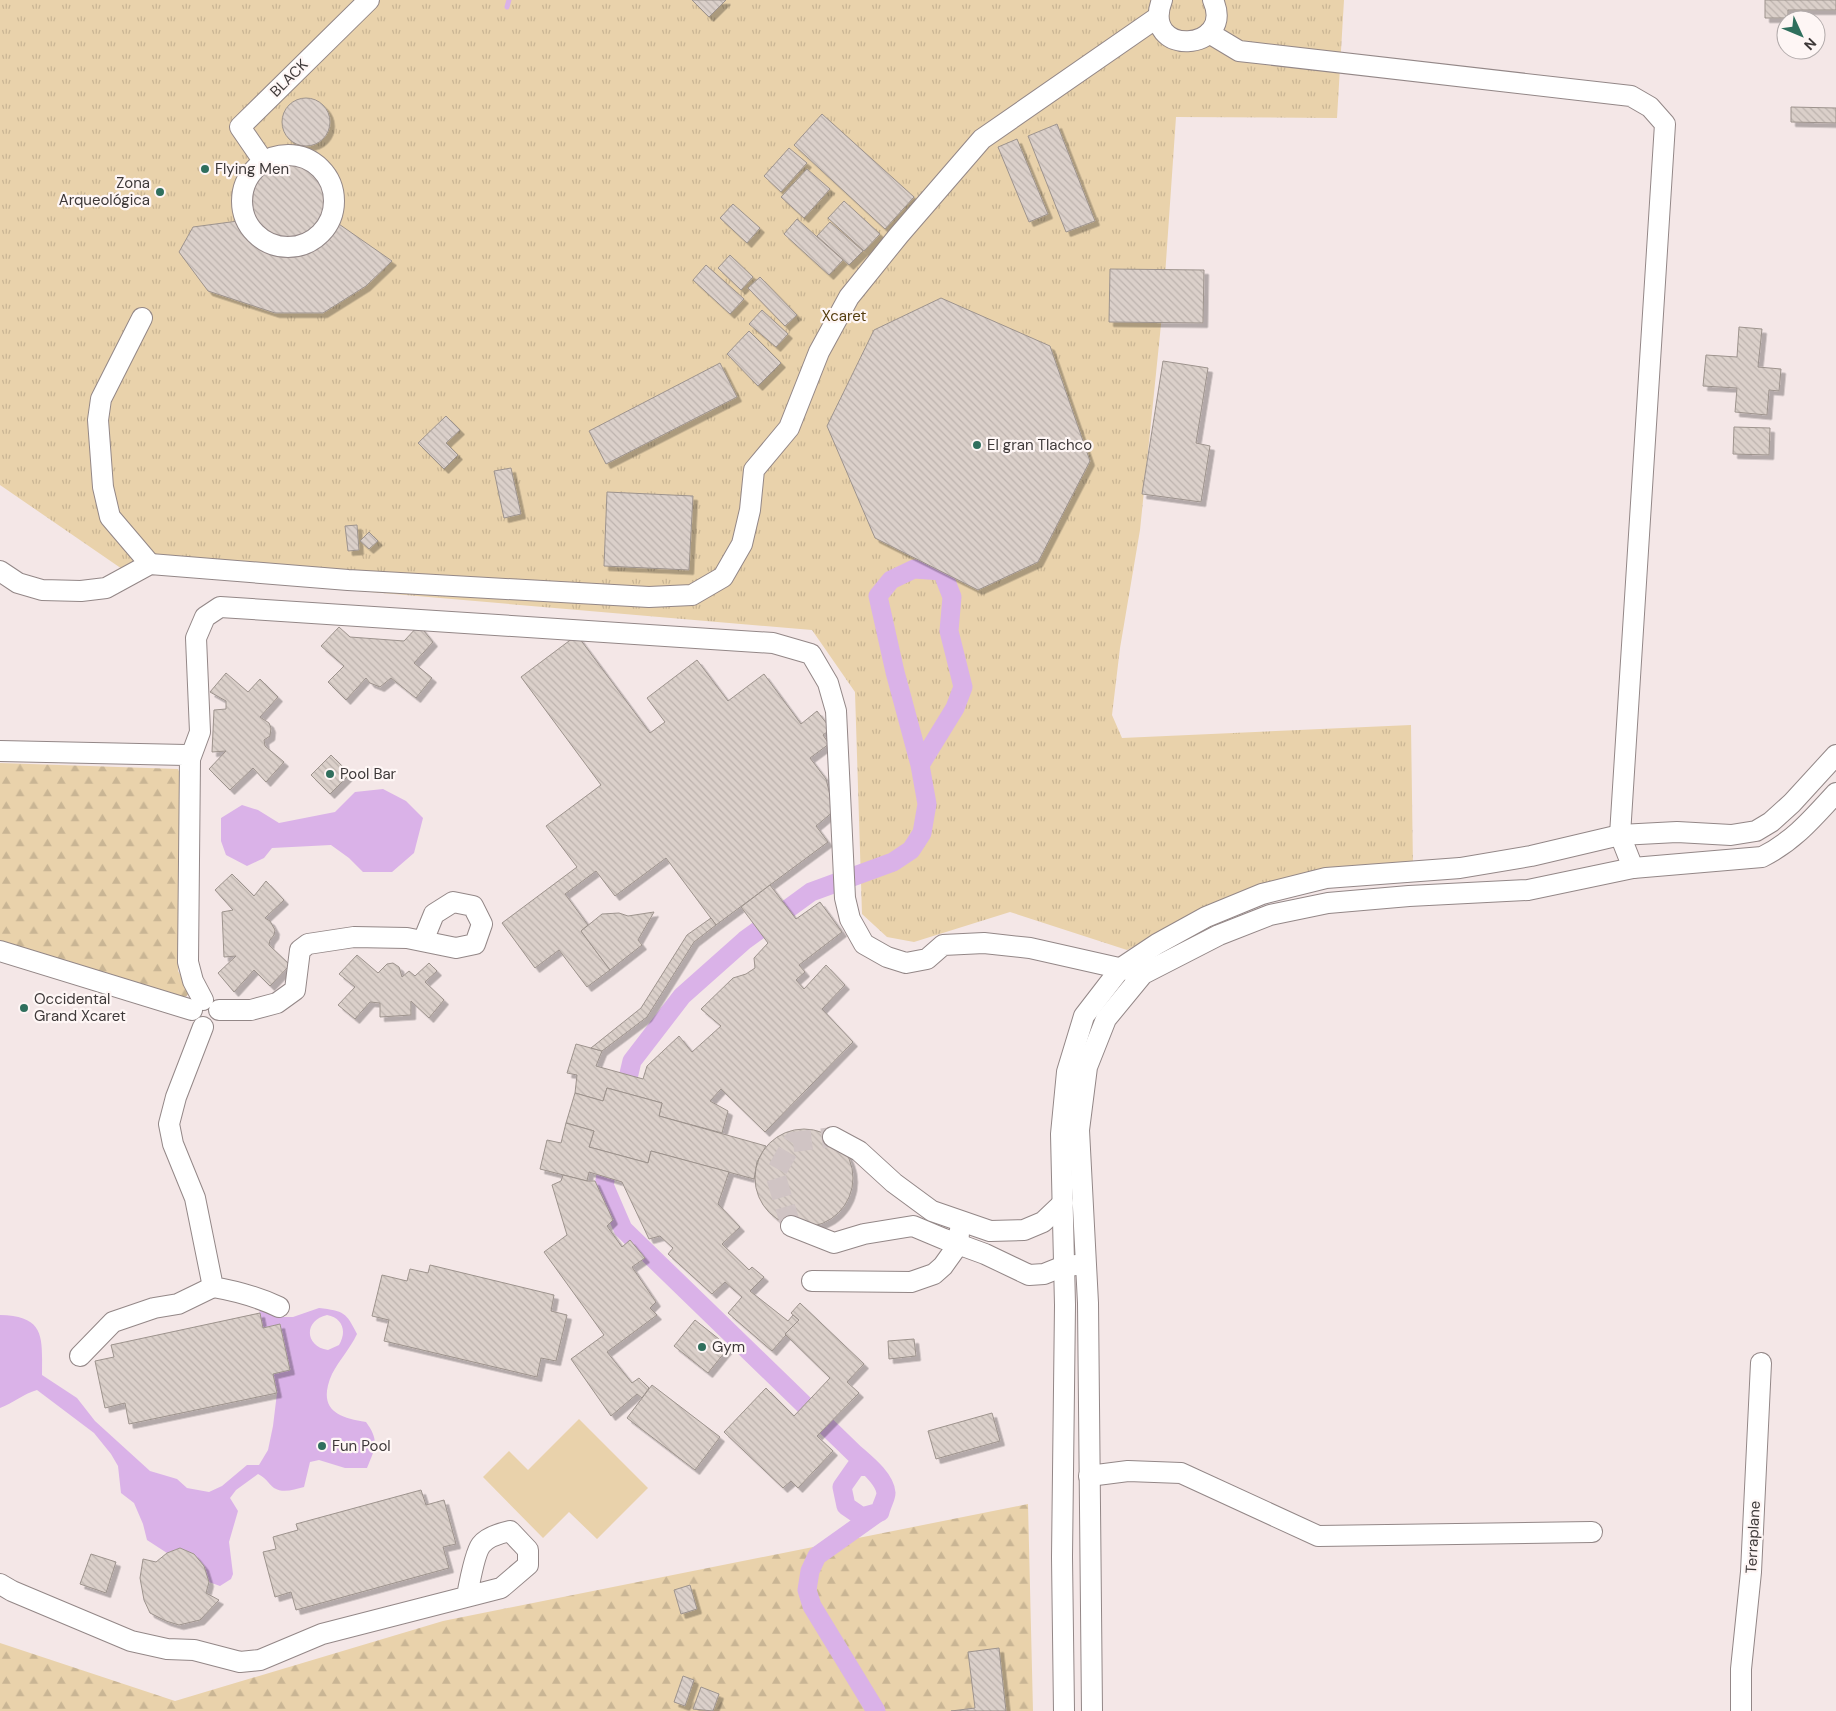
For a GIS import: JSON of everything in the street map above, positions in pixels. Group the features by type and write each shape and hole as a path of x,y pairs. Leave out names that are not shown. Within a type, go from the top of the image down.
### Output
{"street":[{"name":"BLACK","path":"264,162 240,127 369,0"},
{"path":"0,571 18,582 42,590 81,591 106,588 150,564 348,580 649,597 692,595 723,577 742,544 750,510 754,470 789,428 819,352 849,297 899,235 982,139 1160,8 1165,32 1178,41 1195,41 1208,33 1216,18 1213,0"},
{"path":"1208,33 1238,51 1631,96 1650,106 1665,124 1620,835 1633,868"},
{"path":"289,154 306,158 322,168 331,184 335,202 331,219 320,235 305,245 287,248 269,244 254,234 244,218 241,200 245,183 255,167 264,162 271,158 289,154"},
{"path":"142,318 101,399 98,420 102,487 110,517 150,564"},
{"path":"205,1006 192,980 188,962 190,759 200,732 196,638 205,617 220,607 773,643 811,654 828,683 836,711 845,898 850,919 864,944 887,957 906,963 927,959 943,945 984,943 1030,948 1143,974"},
{"path":"0,751 186,755 190,759"},
{"path":"1064,1711 1062,1557 1064,1266 1061,1134 1067,1072 1084,1016 1121,968 1157,944 1206,917 1262,894 1326,878 1460,868 1531,856 1620,835 1677,832 1731,835 1756,831 1771,822 1792,803 1836,755"},
{"path":"1092,1711 1088,1304 1079,1130 1087,1067 1106,1019 1143,974 1219,935 1270,916 1328,903 1409,896 1528,890 1633,868 1762,857 1779,848 1802,830 1836,793"},
{"path":"0,951 205,1006 251,1010 277,1003 295,990 300,950 308,944 354,937 407,938 423,941"},
{"path":"205,1006 194,1020 203,1027 176,1098 169,1124 172,1144 195,1198 213,1287"},
{"path":"833,1137 859,1151 894,1183 932,1211 990,1231 1024,1230 1043,1222 1063,1203"},
{"path":"812,1281 911,1282 934,1274 943,1266 958,1245 961,1221"},
{"path":"791,1226 834,1243 864,1234 913,1226 985,1254 1029,1275 1044,1274 1064,1266 1085,1265"},
{"path":"80,1356 114,1322 154,1308 178,1304 213,1287 262,1299 279,1307"},
{"name":"Terraplane","path":"1740,1711 1741,1669 1751,1572 1761,1363"},
{"path":"1090,1476 1128,1471 1181,1473 1318,1536 1592,1532"},
{"path":"0,1584 12,1591 131,1641 167,1649 194,1650 240,1662 260,1660 322,1634 432,1607 467,1596"}],"green space":[{"name":"Xcaret","path":"0,0 1344,0 1337,118 1176,117 1163,305 1140,530 1120,648 1112,715 1122,738 1411,725 1413,868 1328,872 1156,935 1127,950 1010,912 914,942 887,937 862,914 855,692 812,630 125,571 0,485"},
{"path":"0,763 178,769 183,782 178,971 190,992 184,999 0,942"},
{"path":"579,1419 648,1488 597,1539 569,1512 543,1538 483,1477 509,1451 528,1470"},
{"path":"1028,1504 1033,1711 0,1711 0,1643 175,1701 443,1621"}],"shaded area":[{"path":"383,789 406,801 423,818 414,853 392,872 363,872 349,858 331,845 272,848 264,858 247,866 226,855 221,841 221,818 242,805 258,810 279,823 335,812 355,792"},
{"name":"Fun Pool","path":"319,1308 339,1312 350,1321 357,1334 332,1374 328,1386 328,1403 338,1414 346,1418 366,1422 375,1440 374,1450 367,1468 345,1468 319,1460 310,1462 304,1487 278,1490 258,1474 236,1490 230,1498 238,1511 229,1542 233,1574 231,1579 220,1586 209,1582 202,1565 192,1554 180,1548 167,1553 147,1540 143,1524 134,1503 121,1493 118,1466 94,1433 37,1390 0,1408 0,1315 15,1316 34,1325 38,1332 42,1350 42,1375 77,1398 95,1421 150,1471 177,1479 187,1488 209,1492 222,1486 247,1465 259,1465 268,1450 277,1393 273,1374 290,1370 280,1324 263,1328 259,1309 278,1317 293,1317","holes":["327,1315 340,1322 343,1335 339,1345 328,1350 314,1344 310,1333 311,1327 319,1318"]}],"building":[{"path":"692,0 726,0 709,17"},
{"path":"1765,0 1836,0 1836,10 1776,10 1776,18 1765,18"},
{"path":"306,98 315,100 323,105 328,113 330,122 328,131 323,139 315,144 306,146 297,144 289,139 284,131 282,122 284,113 289,105 297,100"},
{"path":"1791,107 1836,108 1836,123 1791,122"},
{"path":"822,114 914,197 885,229 794,145"},
{"path":"1057,124 1095,221 1066,232 1028,136"},
{"path":"1017,139 1048,214 1029,222 998,147"},
{"path":"789,148 807,163 781,192 764,176"},
{"path":"288,164 302,167 314,175 322,187 325,201 322,215 314,227 302,235 288,238 274,235 262,227 254,215 251,201 254,187 262,175 274,167"},
{"path":"807,169 830,189 804,218 781,197"},
{"path":"844,201 880,234 864,251 828,218"},
{"path":"733,204 760,228 747,243 720,218"},
{"path":"797,219 843,260 829,275 784,234"},
{"path":"238,221 250,238 267,250 287,254 307,250 324,239 336,222 392,261 366,286 323,313 275,313 208,291 179,252 193,227"},
{"path":"830,222 863,251 849,265 817,236"},
{"path":"730,255 753,277 741,290 718,268"},
{"path":"706,265 744,299 730,314 693,280"},
{"path":"1110,269 1204,270 1203,323 1109,322"},
{"path":"760,277 797,315 785,326 748,288"},
{"path":"941,298 1050,346 1090,461 1038,562 978,590 875,538 827,426 874,330"},
{"path":"762,310 788,334 776,347 749,324"},
{"path":"1739,327 1762,329 1758,367 1781,369 1779,391 1769,390 1767,415 1735,412 1737,388 1703,386 1706,355 1737,357"},
{"path":"749,331 781,363 758,386 727,354"},
{"path":"1163,361 1208,368 1196,443 1210,446 1201,502 1142,494"},
{"path":"720,363 737,397 606,464 589,431"},
{"path":"446,416 460,430 446,443 458,455 444,469 418,443"},
{"path":"1734,427 1770,428 1769,455 1733,454"},
{"path":"511,468 521,514 504,518 494,471"},
{"path":"607,492 693,496 689,570 604,566"},
{"path":"357,525 359,550 348,551 345,526"},
{"path":"369,532 378,541 369,549 360,541"},
{"path":"419,625 433,642 414,663 432,678 416,698 391,678 380,687 370,683 366,678 346,700 328,682 344,666 321,646 339,627 350,637 404,641"},
{"path":"577,635 650,733 665,722 647,698 697,660 728,701 764,674 801,724 817,711 831,729 823,735 829,744 810,758 826,779 834,811 816,826 828,842 716,925 666,858 615,896 596,871 565,894 588,925 581,931 610,970 587,987 559,950 535,968 502,923 577,867 546,826 601,785 521,677"},
{"path":"226,673 248,692 260,679 278,697 260,717 269,723 271,728 270,736 264,740 265,746 284,762 266,782 253,768 230,790 209,769 226,751 212,752 214,710 226,709 226,701 210,692"},
{"name":"Pool Bar","path":"331,755 350,774 330,794 311,775"},
{"path":"232,874 254,896 266,881 284,900 265,918 270,921 275,930 269,945 290,965 270,986 254,970 234,992 218,973 236,956 224,957 222,912 233,910 215,890"},
{"path":"770,885 796,919 820,902 842,932 799,965 805,972 796,980 804,989 826,965 845,985 822,1009 853,1042 765,1132 721,1089 710,1101 728,1111 722,1133 659,1116 662,1103 607,1088 603,1101 575,1093 577,1075 567,1073 576,1044 602,1051 596,1066 643,1079 647,1066 679,1036 692,1052 721,1026 701,1009 733,978 746,974 755,968 754,958 768,943 741,907"},
{"path":"654,912 638,940 642,945 610,970 581,931 602,914 619,913 628,916"},
{"path":"711,918 716,925 694,942 647,1017 602,1051 591,1048 641,1008 687,935"},
{"path":"357,955 378,973 387,964 393,963 399,967 402,977 409,971 415,976 429,963 437,971 425,982 444,1000 429,1018 411,1001 411,1015 380,1017 380,1003 370,1002 355,1019 338,1005 355,987 339,974"},
{"path":"607,1088 662,1103 659,1116 766,1146 757,1162 754,1179 651,1151 648,1163 589,1147 594,1131 566,1123 575,1093 603,1101"},
{"path":"566,1123 594,1131 589,1147 648,1163 651,1151 729,1172 718,1204 740,1227 722,1244 749,1270 752,1267 764,1277 750,1291 788,1321 793,1315 799,1320 772,1351 728,1313 742,1297 725,1282 712,1294 668,1254 673,1248 660,1236 649,1239 622,1182 589,1172 587,1181 540,1169 547,1140 561,1143"},
{"path":"804,1129 823,1133 839,1143 849,1159 853,1178 849,1197 839,1213 823,1223 804,1227 785,1223 769,1213 759,1197 755,1178 759,1159 769,1143 785,1133"},
{"path":"563,1175 595,1181 613,1220 607,1226 622,1247 630,1240 645,1258 632,1267 656,1302 650,1308 657,1315 607,1352 632,1383 639,1378 649,1388 642,1398 637,1394 611,1416 571,1359 604,1335 544,1252 567,1235 552,1185 561,1181"},
{"path":"430,1265 554,1295 551,1311 567,1315 556,1361 541,1358 537,1377 384,1341 389,1320 372,1316 382,1275 407,1281 410,1269 428,1273"},
{"path":"800,1303 864,1364 847,1382 859,1393 817,1436 833,1451 798,1488 791,1481 783,1488 724,1432 766,1388 794,1416 830,1378 785,1334 799,1320 791,1313"},
{"path":"260,1313 263,1328 280,1324 290,1370 273,1374 277,1393 129,1424 125,1403 105,1408 95,1361 114,1357 111,1345"},
{"name":"Gym","path":"695,1320 729,1347 708,1373 674,1346"},
{"path":"914,1339 916,1356 889,1359 888,1341"},
{"path":"652,1385 720,1437 695,1470 627,1418"},
{"path":"992,1413 1000,1441 936,1459 928,1431"},
{"path":"421,1490 426,1505 444,1500 456,1544 443,1547 449,1568 296,1610 291,1592 275,1597 263,1552 276,1549 273,1537 298,1530 296,1524"},
{"path":"180,1548 194,1554 204,1566 209,1582 206,1593 219,1600 200,1620 179,1625 150,1613 144,1600 140,1578 143,1559 156,1562 167,1553"},
{"path":"91,1554 116,1562 106,1593 80,1584"},
{"path":"690,1585 697,1609 681,1614 674,1590"},
{"path":"999,1648 1006,1711 951,1711 975,1708 968,1652"},
{"path":"683,1676 694,1680 685,1706 674,1702"},
{"path":"701,1687 719,1694 713,1711 693,1709"}],"waterway":[{"path":"507,7 509,0"},
{"path":"623,1099 632,1061 682,996 745,940 811,892 893,862 911,850 922,833 927,804 920,765 895,672 878,596 891,580 914,569 942,571 952,597 949,631 963,687 955,708 920,765"},
{"path":"611,1153 604,1185 623,1229 868,1466 878,1476 885,1487 886,1493 880,1512 862,1517 846,1506 842,1487 856,1467 868,1466"},
{"path":"876,1514 817,1556 810,1571 807,1590 812,1606 876,1711"}],"tunnel":[{"path":"791,1226 775,1174 793,1142 833,1137"}],"place":[{"name":"Flying Men","path":"205,169"},
{"name":"Zona Arqueológica","path":"160,192"},
{"name":"El gran Tlachco","path":"977,445"},
{"name":"Pool Bar","path":"330,774"},
{"name":"Occidental Grand Xcaret","path":"24,1008"},
{"name":"Gym","path":"702,1347"},
{"name":"Fun Pool","path":"322,1446"}]}
